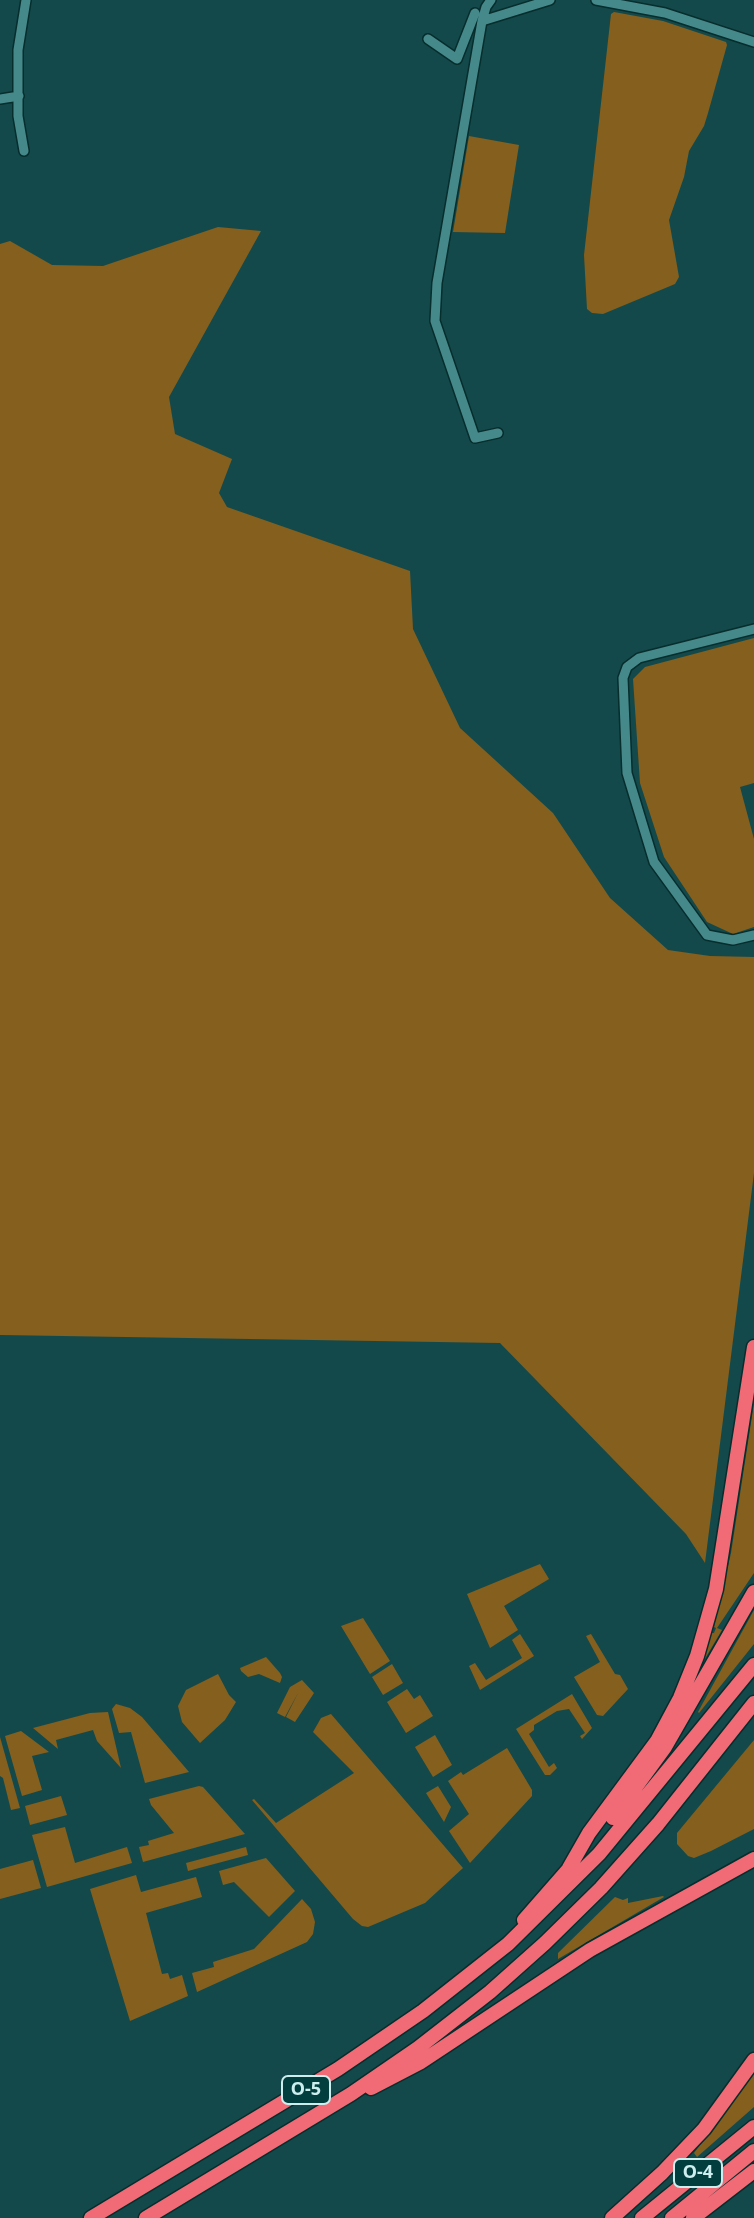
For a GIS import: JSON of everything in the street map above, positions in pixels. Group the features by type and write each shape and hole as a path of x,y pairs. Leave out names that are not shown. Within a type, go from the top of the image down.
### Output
{"highway":[{"path":"569,1868 589,1833 645,1760 680,1698 697,1656 711,1611 754,1347"},
{"path":"508,1944 529,1911 627,1801 665,1747 754,1592"},
{"path":"508,1944 628,1821 754,1665"},
{"path":"351,2094 454,2021 545,1943 632,1854 754,1703"},
{"path":"713,1757 754,1719"},
{"path":"351,2094 397,2076 590,1950 754,1859"},
{"name":"O-5","path":"91,2218 338,2069 423,2011 508,1944"},
{"path":"612,2218 662,2173 704,2129 754,2060"},
{"name":"O-5","path":"146,2218 351,2094"},
{"name":"O-4","path":"642,2218 754,2127"},
{"name":"O-4","path":"672,2218 754,2151"},
{"path":"693,2218 754,2171"}],"street":[{"path":"24,151 18,116 18,50 26,0"},
{"path":"482,21 550,0"},
{"path":"596,0 665,13 754,42"},
{"path":"487,2 437,283 435,321 475,438 498,433"},
{"path":"428,39 457,59 475,13"},
{"path":"0,99 19,96"},
{"path":"754,629 639,658 627,667 623,678 627,773 654,862 707,935 733,940 754,935"}],"shaded area":[{"path":"611,14 663,21 726,42 727,45 704,126 689,151 684,177 669,220 679,277 675,284 603,314 587,309 584,255"},
{"path":"469,136 519,145 505,233 453,232"},
{"path":"218,227 261,231 169,397 175,434 232,459 219,493 227,507 410,571 413,629 460,728 553,813 610,898 668,950 710,956 754,957 754,1173 705,1563 686,1534 500,1343 0,1335 0,244 10,241 52,265 103,266"},
{"path":"754,638 754,783 740,787 754,839 754,927 733,934 707,922 664,857 640,783 633,679 645,667"},
{"path":"754,1403 754,1573 717,1628 722,1630 703,1662 711,1633 716,1628 731,1553"},
{"path":"540,1564 549,1579 504,1606 518,1630 490,1648 467,1594"},
{"path":"754,1610 754,1644 699,1713 698,1712"},
{"path":"363,1618 390,1661 370,1674 341,1626"},
{"path":"520,1634 534,1656 480,1690 469,1666 475,1663 486,1680 522,1658 512,1640"},
{"path":"591,1634 615,1674 620,1675 628,1689 603,1716 597,1715 574,1677 600,1662 586,1636"},
{"path":"266,1657 280,1673 280,1683 259,1674 248,1677 241,1671 240,1668"},
{"path":"392,1664 403,1683 383,1695 372,1677"},
{"path":"218,1674 236,1702 225,1720 200,1743 182,1722 178,1706 186,1690"},
{"path":"302,1680 314,1693 295,1722 286,1717 298,1693 285,1717 277,1713 290,1687"},
{"path":"407,1689 414,1699 420,1695 433,1716 406,1733 387,1702"},
{"path":"572,1694 592,1728 582,1739 580,1736 585,1733 569,1709 557,1711 534,1725 534,1730 529,1734 549,1767 554,1763 557,1768 550,1775 545,1775 516,1729"},
{"path":"116,1704 130,1708 142,1717 189,1772 145,1783 131,1732 119,1733 112,1709"},
{"path":"108,1712 121,1768 97,1741 93,1730 56,1740 58,1749 33,1728 90,1713"},
{"path":"331,1714 463,1868 425,1903 368,1927 353,1919 252,1800 276,1823 354,1773 313,1732 321,1718"},
{"path":"21,1731 49,1752 32,1756 42,1790 22,1796 5,1736"},
{"path":"435,1735 452,1765 433,1777 415,1747"},
{"path":"0,1737 20,1808 11,1810 0,1776"},
{"path":"754,1740 754,1829 694,1858 688,1856 677,1844 677,1833"},
{"path":"507,1748 532,1790 532,1796 470,1863 449,1831 469,1814 448,1781"},
{"path":"199,1786 245,1834 143,1862 139,1847 174,1833 149,1799"},
{"path":"438,1786 451,1807 444,1822 426,1793"},
{"path":"61,1796 67,1815 30,1825 25,1806"},
{"path":"65,1827 75,1863 127,1847 132,1863 47,1887 32,1835"},
{"path":"246,1847 248,1855 188,1871 186,1863"},
{"path":"266,1858 295,1891 269,1917 234,1882 223,1885 219,1871"},
{"path":"33,1860 41,1888 0,1899 0,1869"},
{"path":"136,1875 141,1892 196,1877 202,1897 146,1913 162,1974 168,1973 170,1979 182,1975 188,1996 130,2021 90,1889"},
{"path":"663,1896 558,1959 558,1953 615,1897 628,1898 628,1903"},
{"path":"302,1899 311,1909 315,1922 313,1934 307,1942 197,1992 192,1973 214,1967 213,1962 254,1949"},
{"path":"754,2074 754,2107 697,2157 694,2153"}]}
